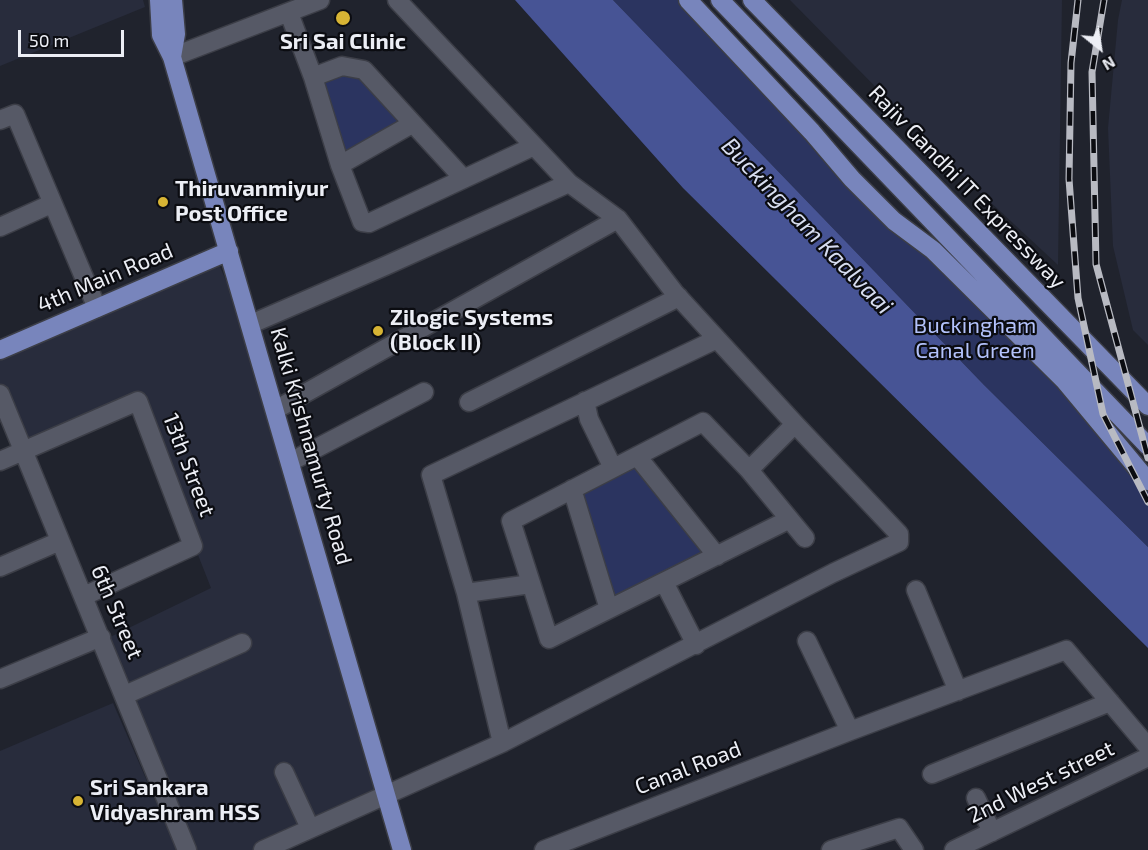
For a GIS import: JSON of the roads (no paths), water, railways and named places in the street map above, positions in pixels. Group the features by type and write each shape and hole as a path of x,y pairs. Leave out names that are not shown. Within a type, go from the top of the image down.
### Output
{"main road":[{"name":"Kalki Krishnamurty Road","path":"159,0 161,35 172,57 251,324 402,850"},
{"name":"Kalki Krishnamurty Road","path":"172,57 176,34 173,0"},
{"path":"688,0 812,132 852,179 894,221 933,250 1064,380 1148,481"},
{"path":"720,0 1148,446"},
{"name":"Rajiv Gandhi IT Expressway","path":"752,0 1148,406"},
{"path":"894,181 911,164"},
{"path":"927,215 945,199"},
{"path":"933,250 956,244"},
{"name":"4th Main Road","path":"0,350 229,251"}],"street":[{"path":"172,57 320,0"},
{"path":"263,850 502,743 899,542 899,534 679,297 618,219 569,183 397,0"},
{"path":"290,13 313,77 340,165 362,222 369,223 534,146"},
{"path":"313,77 342,66 364,70 464,178"},
{"path":"7,117 51,204 97,308"},
{"path":"340,165 412,124"},
{"path":"251,324 569,183"},
{"path":"0,227 51,204"},
{"path":"274,410 618,219"},
{"path":"470,402 679,297"},
{"path":"502,743 466,593 431,475 717,339"},
{"path":"290,462 424,392"},
{"name":"6th Street","path":"0,394 187,850"},
{"name":"13th Street","path":"23,451 138,401 193,546 84,596"},
{"path":"585,401 589,419 613,468"},
{"path":"788,520 549,639 511,521 703,422 749,470 805,538"},
{"path":"749,470 795,424"},
{"path":"0,461 23,451"},
{"path":"637,456 717,556"},
{"path":"572,489 609,609"},
{"path":"0,567 60,541"},
{"path":"664,582 696,645"},
{"path":"466,593 531,584"},
{"path":"916,590 958,691"},
{"path":"0,679 101,637"},
{"path":"807,641 850,731"},
{"path":"125,695 242,643"},
{"name":"Canal Road","path":"544,850 1066,650 1148,747"},
{"path":"933,774 1110,702"},
{"name":"2nd West street","path":"954,850 1148,757"},
{"path":"284,772 310,828"},
{"path":"976,798 992,832"},
{"path":"831,850 899,828 914,850"}],"water":[{"name":"Buckingham Kaalvaai","path":"515,0 613,0 984,385 1148,547 1148,648 683,188"}],"railway":[{"path":"1078,0 1071,63 1069,179 1078,298 1103,414 1148,502"},
{"path":"1104,0 1092,72 1096,264 1148,458"}],"place":[{"name":"Sri Sai Clinic","path":"343,18"},
{"name":"Thiruvanmiyur Post Office","path":"163,202"},
{"name":"Zilogic Systems (Block II)","path":"378,331"},
{"name":"Sri Sankara Vidyashram HSS","path":"78,801"}],"park label":[{"name":"Buckingham Canal Green","path":"975,338"}]}
